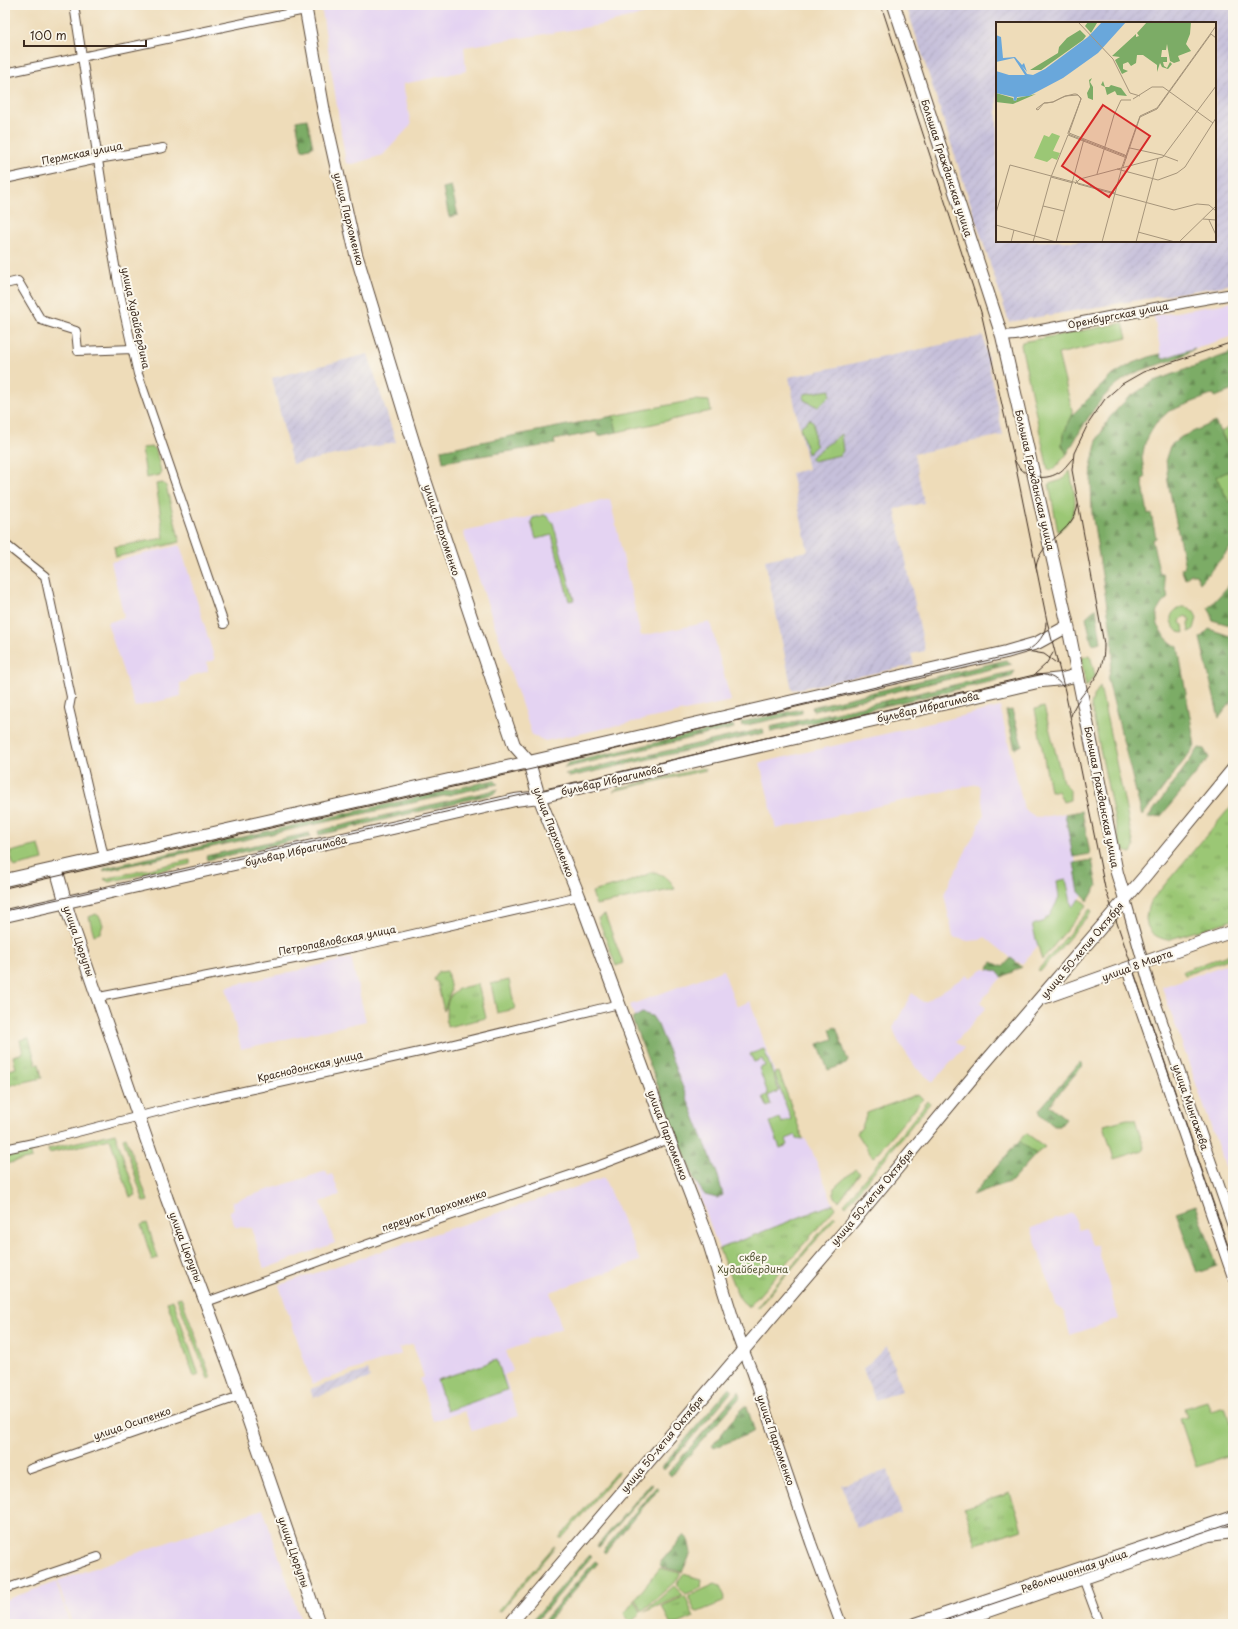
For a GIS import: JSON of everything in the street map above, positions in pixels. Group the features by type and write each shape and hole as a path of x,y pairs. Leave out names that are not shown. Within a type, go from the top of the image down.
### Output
{"main road":[{"name":"Большая Гражданская улица","path":"894,5 1002,336 1068,626 1117,873 1125,899"},
{"name":"улица Пархоменко","path":"305,8 324,112 356,254 423,474 514,745 530,762 539,797 579,896 708,1240 743,1349"},
{"path":"5,880 530,762 1006,652 1038,643 1068,626"},
{"name":"бульвар Ибрагимова","path":"5,916 515,800 539,797 1042,680 1062,679 1078,675"},
{"name":"улица 50-летия Октября","path":"510,1624 855,1219 976,1073 1125,899 1233,769"},
{"name":"улица Цюрупы","path":"56,868 65,903 139,1116 240,1396 319,1624"},
{"name":"улица 8 Марта","path":"1040,998 1233,932"},
{"name":"Революционная улица","path":"916,1624 1233,1518"},
{"path":"950,1624 1209,1535 1233,1532"}],"street":[{"name":"улица Худайбердина","path":"74,5 112,251 138,374 224,624"},
{"path":"5,73 305,8"},
{"name":"Пермская улица","path":"5,179 98,159 163,148"},
{"path":"5,284 18,281 41,320 76,331 78,351 133,349"},
{"name":"Оренбургская улица","path":"1002,336 1015,335 1233,294"},
{"path":"5,544 45,576 71,697 69,708 104,857"},
{"name":"Петропавловская улица","path":"98,997 356,947 579,896"},
{"name":"Большая Гражданская улица","path":"1125,899 1144,963"},
{"name":"улица Мингажева","path":"1144,963 1150,987 1233,1226"},
{"path":"1126,969 1233,1277"},
{"name":"Краснодонская улица","path":"5,1149 203,1100 442,1047 619,1004"},
{"name":"переулок Пархоменко","path":"206,1302 669,1139"},
{"name":"улица Пархоменко","path":"743,1349 840,1624"},
{"name":"улица Осипенко","path":"30,1469 240,1396"},
{"path":"5,1589 98,1557"},
{"path":"1083,1578 1100,1624"}],"shaded area":[{"path":"321,5 642,5 644,14 601,25 464,47 466,71 403,84 411,125 383,155 353,164 346,163"},
{"path":"906,5 1233,5 1233,284 1009,322"},
{"path":"1233,302 1233,336 1162,359 1154,316"},
{"path":"983,336 1003,435 914,454 924,503 895,509 925,651 911,654 914,665 792,690 765,560 808,551 791,473 808,469 789,377"},
{"path":"368,354 396,442 292,464 272,378"},
{"path":"610,499 641,636 710,622 731,701 545,741 532,735 463,532"},
{"path":"180,545 215,660 207,662 208,671 188,677 188,681 180,683 181,696 135,707 107,623 124,617 111,562"},
{"path":"1000,707 1024,809 1037,818 1065,813 1083,895 1022,964 1011,958 985,937 980,940 968,941 953,937 944,894 984,815 980,787 977,784 776,829 760,763"},
{"path":"351,958 366,1021 241,1049 226,987"},
{"path":"1233,962 1233,1189 1162,987"},
{"path":"984,969 997,971 1002,977 980,1002 986,1007 956,1042 964,1048 933,1082 916,1068 898,1041 893,1028 912,993 923,1002 927,1001 967,975 970,978"},
{"path":"723,970 737,1007 750,1001 797,1138 805,1139 811,1148 833,1204 719,1249 630,1005"},
{"path":"326,1171 328,1176 332,1174 340,1195 321,1202 335,1243 264,1269 252,1228 235,1227 229,1211 234,1209 231,1202"},
{"path":"604,1178 640,1261 550,1292 562,1328 527,1340 528,1343 506,1351 513,1371 504,1375 518,1416 472,1431 465,1411 433,1421 420,1379 424,1377 413,1344 399,1348 401,1354 312,1384 279,1285"},
{"path":"1073,1213 1079,1230 1086,1228 1092,1245 1097,1245 1119,1319 1070,1335 1064,1312 1056,1305 1031,1228"},
{"path":"887,1346 902,1391 875,1400 863,1369"},
{"path":"368,1370 370,1378 313,1398 310,1389"},
{"path":"888,1470 902,1514 856,1528 842,1485"},
{"path":"263,1509 302,1624 72,1624 57,1581"},
{"path":"56,1582 70,1624 5,1624 5,1600"}],"green space":[{"path":"307,119 313,147 302,150 296,121"},
{"path":"451,186 458,215 449,217 443,188"},
{"path":"1123,323 1127,338 1058,354 1073,414 1063,435 1062,445 1067,454 1054,469 1048,470 1021,345 1022,342"},
{"path":"1195,348 1181,357 1135,373 1113,388 1103,397 1087,419 1067,454 1062,445 1063,435 1073,414 1110,377 1131,364 1152,356 1161,354 1162,359"},
{"path":"1233,352 1233,390 1215,397 1214,394 1169,411 1155,424 1145,443 1142,458 1145,478 1142,479 1148,514 1151,513 1156,538 1152,540 1160,574 1163,574 1168,598 1158,611 1158,624 1165,637 1178,647 1195,746 1142,816 1108,680 1113,656 1112,637 1092,513 1092,462 1097,440 1110,417 1127,399 1152,382"},
{"path":"830,390 830,396 818,407 804,400 804,394"},
{"path":"694,400 709,401 711,411 617,432 613,416"},
{"path":"613,416 617,432 598,436 596,432 554,440 555,444 443,462 441,450"},
{"path":"810,419 814,424 814,443 817,445 808,454 800,427"},
{"path":"1215,422 1233,456 1233,469 1216,477 1229,502 1233,500 1233,545 1200,583 1196,574 1191,574 1185,579 1181,568 1185,567 1168,482 1166,458 1170,446 1181,437"},
{"path":"1233,425 1233,456 1221,432"},
{"path":"841,434 843,451 840,455 813,461 810,458"},
{"path":"153,447 156,450 161,472 160,475 146,478 142,448"},
{"path":"1233,469 1233,500 1229,502 1216,477"},
{"path":"1070,471 1075,497 1074,511 1066,525 1058,532 1049,484 1062,480"},
{"path":"163,483 166,486 180,542 116,557 114,547 164,538 156,484"},
{"path":"544,515 553,523 574,600 569,601 552,535 536,539 531,522 533,518"},
{"path":"1233,581 1233,626 1212,620 1212,615 1208,608"},
{"path":"1182,607 1191,610 1195,613 1197,618 1194,629 1189,632 1188,624 1190,620 1185,616 1181,619 1180,623 1183,625 1184,633 1178,632 1172,625 1171,621 1172,614 1177,609"},
{"path":"1096,608 1101,642 1092,644 1086,617"},
{"path":"1209,629 1233,637 1233,700 1219,718 1200,638"},
{"path":"1090,655 1095,675 1086,687 1081,658"},
{"path":"1006,660 1012,664 813,711 812,707"},
{"path":"1015,671 1011,677 771,732 770,727"},
{"path":"1100,686 1134,847 1131,853 1126,851 1120,845 1091,705"},
{"path":"1044,707 1063,782 1070,789 1070,800 1063,802 1058,791 1050,791 1035,709"},
{"path":"802,709 802,713 742,726 741,722"},
{"path":"1012,710 1022,745 1015,749 1006,711"},
{"path":"733,725 734,728 564,768 568,763"},
{"path":"763,729 764,733 570,777 565,774"},
{"path":"1199,748 1204,749 1209,758 1161,816 1148,818"},
{"path":"703,768 706,770 613,791 619,788"},
{"path":"494,780 498,784 103,871 105,868"},
{"path":"499,789 493,794 319,835 318,831"},
{"path":"1233,804 1233,920 1167,940 1154,935 1150,931 1146,921 1146,915 1150,902"},
{"path":"1082,811 1090,854 1073,857 1065,814"},
{"path":"309,833 310,837 207,860 206,856"},
{"path":"39,845 43,860 14,867 10,852"},
{"path":"190,860 190,864 109,882 104,879"},
{"path":"1092,860 1097,886 1088,901 1079,892 1074,863"},
{"path":"653,872 666,878 671,882 675,889 596,905 592,892 626,883"},
{"path":"1066,879 1072,907 1080,899 1087,905 1042,960 1032,925 1042,922 1050,915 1059,898 1057,881"},
{"path":"1090,909 1092,911 1040,972 1038,970"},
{"path":"96,914 100,917 103,925 100,933 94,935 89,917"},
{"path":"605,915 623,963 616,966 598,918"},
{"path":"1233,953 1233,957 1185,975 1183,971"},
{"path":"1011,958 1022,967 1002,977 997,971 988,969 992,962 1003,967"},
{"path":"438,971 447,971 451,990 444,1011 437,982 434,980"},
{"path":"509,980 515,1009 497,1013 491,984"},
{"path":"478,984 486,1018 447,1027 446,1011 451,995 461,988"},
{"path":"642,1013 652,1016 658,1025 718,1176 723,1195 717,1198 705,1195 695,1181 632,1019"},
{"path":"836,1027 848,1061 846,1064 828,1070 818,1044 833,1039 830,1029"},
{"path":"29,1038 36,1064 39,1064 42,1078 7,1086 5,1071 16,1068 13,1056 23,1053 20,1040"},
{"path":"764,1049 779,1091 768,1096 771,1105 767,1107 763,1097 768,1094 759,1068 765,1066 762,1059 754,1062 750,1054"},
{"path":"1080,1062 1083,1065 1049,1105 1066,1119 1060,1126 1054,1126 1041,1115 1039,1110"},
{"path":"779,1072 803,1139 797,1138 796,1135 786,1139 788,1145 780,1148 770,1122 780,1118 782,1123 791,1119 774,1073"},
{"path":"918,1094 923,1099 873,1158 857,1133 862,1127 867,1113"},
{"path":"928,1101 930,1103 846,1206 844,1204"},
{"path":"1127,1119 1135,1119 1144,1147 1143,1150 1114,1159 1104,1125"},
{"path":"115,1133 136,1195 130,1197 110,1139 49,1153 48,1149"},
{"path":"1026,1133 1045,1147 1036,1154 1019,1141"},
{"path":"126,1137 148,1201 144,1202 123,1138"},
{"path":"1019,1141 1036,1154 1012,1181 972,1195"},
{"path":"30,1151 32,1158 5,1164 5,1157"},
{"path":"855,1169 860,1173 839,1201 834,1195 834,1188"},
{"name":"сквер Худайбердина","path":"833,1204 836,1207 748,1308 738,1296 719,1249"},
{"path":"1196,1205 1217,1266 1197,1273 1176,1212"},
{"path":"834,1216 836,1217 758,1308 757,1307"},
{"path":"147,1223 158,1258 152,1260 141,1225"},
{"path":"181,1297 211,1378 208,1379 177,1298"},
{"path":"173,1300 199,1375 194,1377 167,1302"},
{"path":"497,1360 507,1390 447,1411 437,1380"},
{"path":"730,1387 733,1390 664,1470 662,1467"},
{"path":"739,1391 741,1396 671,1476 668,1473"},
{"path":"1207,1401 1211,1411 1225,1407 1230,1423 1233,1422 1233,1455 1196,1467 1180,1419 1187,1417 1184,1408"},
{"path":"743,1407 747,1407 754,1429 753,1432 714,1448 712,1446"},
{"path":"618,1470 619,1472 562,1538 559,1538"},
{"path":"651,1483 653,1484 599,1547 597,1546"},
{"path":"656,1487 659,1488 605,1553 603,1551"},
{"path":"1010,1493 1022,1529 976,1544 964,1508"},
{"path":"684,1535 688,1539 691,1553 682,1572 662,1567 659,1564"},
{"path":"554,1546 554,1548 501,1611 498,1611"},
{"path":"589,1555 591,1557 535,1623 532,1621"},
{"path":"595,1561 598,1563 545,1624 541,1624"},
{"path":"660,1568 680,1573 678,1579 642,1611 636,1598"},
{"path":"683,1574 702,1579 701,1588 686,1594 676,1585"},
{"path":"715,1584 720,1586 725,1597 723,1602 698,1612 695,1611 689,1596"},
{"path":"674,1586 683,1595 644,1612"},
{"path":"685,1596 694,1617 678,1624 670,1624 662,1606"},
{"path":"635,1600 641,1612 631,1623 624,1614"}],"tram line":[{"path":"881,5 981,312 1014,458 1047,621 1065,691 1105,888 1233,1262"},
{"path":"1071,716 1079,700 1099,672 1104,652 1104,644 1072,470 1074,453 1088,424 1105,399 1122,384 1143,372 1233,342"},
{"path":"1015,461 1023,471 1028,474 1046,477 1060,472 1073,458"},
{"path":"1036,567 1039,557 1044,550 1070,523 1075,515 1078,505"},
{"path":"5,888 541,767 1027,651 1041,639 1045,631 1046,622"},
{"path":"1027,651 1044,654 1059,665"},
{"path":"1034,675 1046,664 1053,653"},
{"path":"5,911 557,787 1034,675 1050,676 1063,687"},
{"path":"933,1624 1233,1522"}]}
